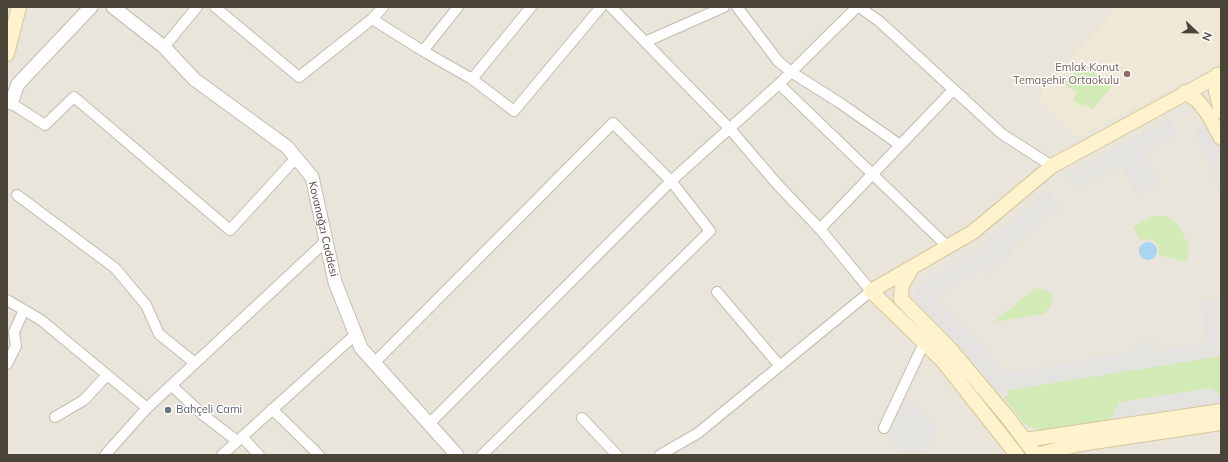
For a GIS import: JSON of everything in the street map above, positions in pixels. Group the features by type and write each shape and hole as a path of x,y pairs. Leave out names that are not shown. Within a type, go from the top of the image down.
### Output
{"main road":[{"path":"7,54 19,7"},
{"path":"1017,455 942,360 871,291 973,232 1052,166 1219,74"},
{"path":"1219,74 1216,91 1221,111"},
{"path":"1185,92 1198,101 1208,114 1221,138"},
{"path":"912,267 902,285 901,299 951,350 1025,440 1035,455 1080,444 1221,423"},
{"path":"889,308 901,299"},
{"path":"1025,440 1221,411"}],"street":[{"path":"91,7 18,84 11,103 44,125 74,97 230,230 296,158"},
{"name":"Kovanağzı Caddesi","path":"113,7 164,47 194,79 287,147 312,177 335,282 361,348 457,455"},
{"path":"164,47 197,7"},
{"path":"216,7 299,77 372,19 383,7"},
{"path":"423,51 458,7"},
{"path":"472,79 531,7"},
{"path":"372,19 423,51 472,79 514,111 601,7"},
{"path":"611,7 730,128 777,184 820,229 871,291 698,433 660,455"},
{"path":"645,42 724,7"},
{"path":"736,7 778,61 791,72 840,102 900,145"},
{"path":"429,424 671,181 779,84 854,8 879,21 1002,134 1052,166"},
{"path":"779,84 948,247"},
{"path":"820,229 953,90"},
{"path":"374,363 613,123 671,181 710,231 482,455"},
{"path":"17,195 115,268 146,305 159,334 195,363"},
{"path":"105,455 147,408 326,241"},
{"path":"717,292 780,366"},
{"path":"7,300 41,320 147,408"},
{"path":"7,364 16,346 14,332 24,310"},
{"path":"222,455 272,408 356,334"},
{"path":"884,428 924,343"},
{"path":"55,418 84,400 107,375"},
{"path":"172,385 202,414 240,439 259,455"},
{"path":"272,408 318,455"},
{"path":"582,418 617,455"}],"shaded area":[{"path":"7,7 1221,7 1221,455 7,455"},
{"name":"Emlak Konut Temaşehir Ortaokulu","path":"1118,7 1221,7 1221,63 1079,137 1039,101 1045,86"},
{"path":"1170,119 1178,135 1145,152 1159,184 1137,196 1122,166 1076,190 1066,175"},
{"path":"1205,122 1221,152 1221,198 1216,188 1214,171 1196,135 1201,124"},
{"path":"1048,190 1060,208 1010,248 1014,254 986,276 981,270 939,295 936,301 976,339 1003,370 1012,372 1135,351 1134,344 1156,340 1159,351 1206,342 1201,300 1221,297 1221,356 997,392 958,344 914,301 917,285 977,251"},
{"path":"1212,388 1221,397 1221,405 1110,421 1120,402"},
{"path":"907,400 924,413 927,418 937,421 932,448 927,446 919,455 908,455 902,452 887,434 900,407"}],"green space":[{"path":"1084,63 1105,82 1107,80 1113,85 1092,109 1085,104 1082,107 1073,99 1077,93 1064,84"},
{"path":"1153,216 1166,216 1172,219 1179,226 1188,244 1187,262 1159,255 1159,246 1153,240 1145,239 1141,241 1133,227"},
{"path":"1035,288 1048,291 1052,295 1052,301 1049,308 1043,314 994,322"},
{"path":"1221,356 1221,397 1212,388 1120,402 1110,421 1039,430 1023,423 1004,397 1009,395 1007,390"}],"water":[{"path":"1144,242 1152,242 1157,247 1155,258 1152,260 1144,260 1139,255 1139,247"}],"place":[{"name":"Emlak Konut Temaşehir Ortaokulu","path":"1127,74"},
{"name":"Bahçeli Cami","path":"168,410"}]}
